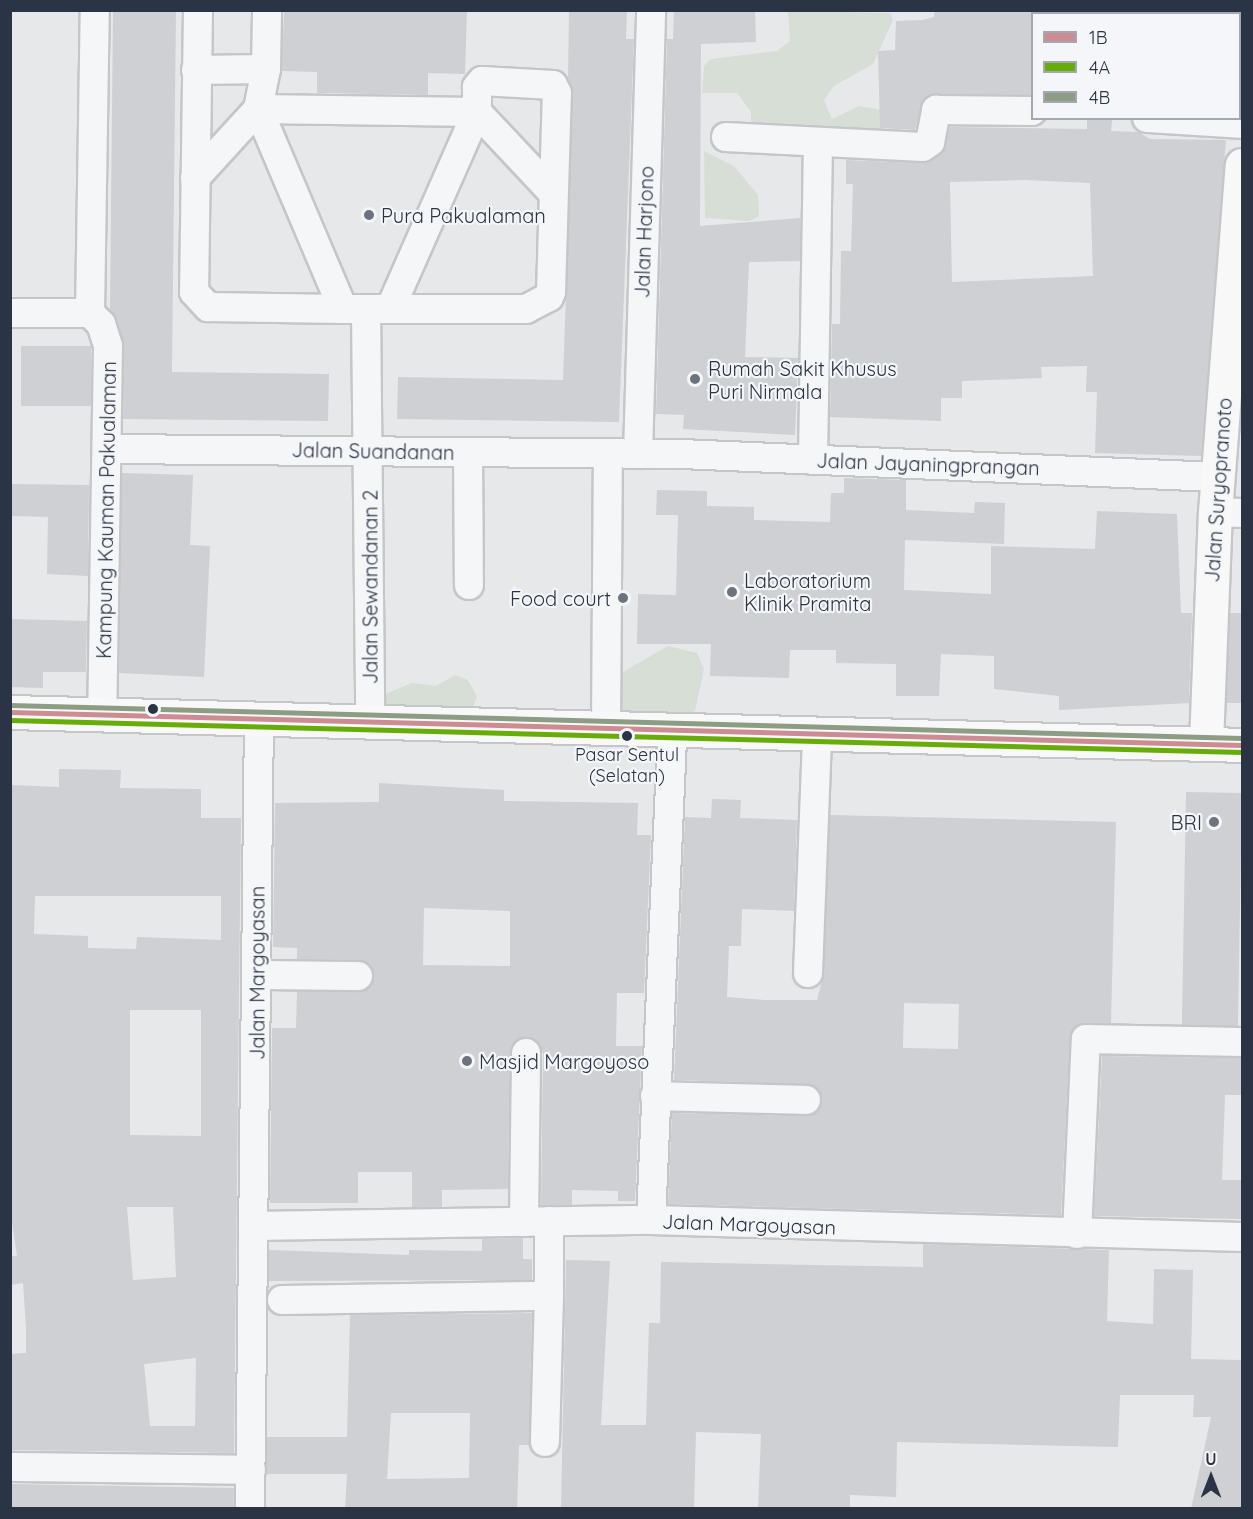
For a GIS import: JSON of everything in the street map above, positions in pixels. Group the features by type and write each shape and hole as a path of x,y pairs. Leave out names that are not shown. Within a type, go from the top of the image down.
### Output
{"main road":[{"name":"Jalan Suryopranoto","path":"1206,744 1228,512 1217,477 1238,287 1242,165"},
{"path":"10,712 1242,745"}],"street":[{"path":"10,313 90,313 95,10"},
{"path":"198,10 192,285 202,304 366,309 526,309 542,302 551,292 557,93 553,85 482,81 477,112 366,309"},
{"path":"195,178 258,109 266,69 267,10"},
{"name":"Jalan Harjono","path":"638,454 651,10"},
{"path":"196,70 266,69"},
{"path":"258,109 477,112 553,193"},
{"path":"258,109 366,309"},
{"path":"726,137 923,147 930,142 936,110 1031,111"},
{"path":"1179,120 1242,124"},
{"path":"813,460 818,143"},
{"name":"Jalan Sewandanan 2","path":"366,309 370,451 370,722"},
{"name":"Kampung Kauman Pakualaman","path":"90,313 101,324 108,346 102,714"},
{"name":"Jalan Suandanan","path":"107,449 638,454"},
{"path":"468,452 469,585"},
{"path":"606,728 608,454"},
{"name":"Jalan Jayaningprangan","path":"638,454 1217,477"},
{"name":"Jalan Margoyasan","path":"250,1509 259,719"},
{"path":"651,1220 672,730"},
{"path":"808,973 817,734"},
{"path":"257,975 358,976"},
{"path":"1077,1234 1086,1039 1242,1042"},
{"path":"525,1053 537,1222 549,1296 545,1442"},
{"path":"655,1096 806,1100"},
{"name":"Jalan Margoyasan","path":"255,1226 651,1220 1242,1237"},
{"path":"282,1300 549,1296"},
{"path":"10,1467 251,1470"}],"shaded area":[{"path":"788,11 890,13 893,20 873,64 834,86 824,100 832,119 859,106 882,110 890,125 877,132 777,135 751,124 751,112 737,93 702,93 704,66 711,59 777,51 790,41"},
{"path":"704,151 734,166 758,195 759,216 749,221 705,218"},
{"path":"668,646 697,653 704,669 695,711 673,720 610,717 613,678"},
{"path":"455,675 468,680 477,697 470,713 379,716 383,695 412,683 436,686"}],"building":[{"path":"113,10 176,10 172,372 329,374 328,421 123,419 124,346 110,310"},
{"path":"284,10 467,10 465,74 428,73 428,95 317,93 317,72 282,71"},
{"path":"569,10 627,10 626,39 634,39 619,422 397,419 398,377 563,380 573,93 568,78"},
{"path":"674,10 755,10 756,42 701,44 700,226 800,218 800,261 749,262 745,357 798,358 795,435 683,429 684,415 656,414 667,39 673,39"},
{"path":"935,10 1032,10 1031,95 936,94 923,100 915,130 880,128 878,51 895,50 896,21 934,17"},
{"path":"1087,120 1112,120 1111,131 1138,132 1150,139 1226,140 1201,456 1095,453 1097,392 1086,392 1087,366 1041,367 1042,378 962,381 962,398 941,398 941,421 830,417 832,324 840,324 841,251 851,251 853,184 846,184 846,160 923,163 940,155 950,127 1087,129","holes":["1025,180 1090,183 1093,276 952,282 950,182"]},
{"path":"21,346 91,346 91,406 21,406"},
{"path":"122,473 193,475 190,545 210,546 204,677 119,673"},
{"path":"844,478 906,480 906,510 974,513 975,502 1005,503 1004,544 905,540 904,590 991,594 991,546 1095,549 1097,511 1177,514 1181,613 1192,613 1189,703 1059,710 1059,696 994,689 994,656 941,654 939,696 896,696 896,664 836,663 836,650 790,650 789,678 710,676 711,644 637,644 638,594 676,595 678,515 656,515 657,490 707,491 707,506 754,507 754,520 830,522 831,493 844,493"},
{"path":"10,484 89,485 88,576 47,574 48,517 10,516"},
{"path":"1230,613 1242,613 1242,703 1226,703"},
{"path":"10,619 87,621 86,672 43,672 43,688 10,687"},
{"path":"59,769 121,770 120,788 201,789 201,818 241,818 234,1453 10,1450 10,1354 26,1353 26,1327 23,1283 10,1285 10,1256 17,1256 10,1208 10,785 59,787","holes":["35,896 221,896 221,940 137,937 136,949 88,948 88,936 34,934","130,1010 201,1010 201,1136 130,1135","127,1207 173,1207 176,1277 133,1280","196,1358 195,1426 150,1426 144,1364"]},
{"path":"379,783 504,790 504,801 638,803 637,835 651,835 644,993 617,993 616,1046 642,1046 635,1201 618,1201 618,1191 572,1190 572,1205 541,1205 543,1053 535,1039 526,1037 512,1044 510,1053 508,1189 442,1190 442,1207 412,1207 412,1172 358,1172 358,1203 270,1203 272,1028 296,1028 297,992 358,992 372,985 374,976 359,960 297,959 297,948 273,947 275,803 379,802","holes":["424,908 510,911 510,966 423,965"]},
{"path":"1186,792 1242,793 1238,1026 1182,1025"},
{"path":"712,799 741,800 740,818 797,820 794,911 742,909 741,946 729,946 727,997 764,1000 817,1000 824,974 830,815 1116,822 1111,1023 1079,1024 1070,1038 1061,1215 668,1204 672,1113 806,1116 814,1114 822,1101 820,1092 806,1084 674,1080 685,817 711,818","holes":["904,1003 959,1004 958,1049 903,1048"]},
{"path":"1102,1056 1242,1058 1242,1095 1225,1095 1222,1180 1242,1180 1242,1219 1094,1216"},
{"path":"523,1238 523,1259 532,1259 532,1280 269,1281 269,1250 409,1255 409,1250 482,1251 482,1239"},
{"path":"923,1244 1109,1250 1107,1321 1153,1324 1154,1269 1193,1270 1191,1359 1242,1360 1242,1509 1191,1509 1211,1417 1193,1417 1194,1395 1120,1395 1118,1447 897,1442 896,1497 850,1495 850,1509 758,1509 761,1434 696,1432 694,1509 561,1509 566,1260 610,1261 601,1425 646,1425 649,1323 660,1323 661,1262 923,1267"},
{"path":"532,1313 529,1445 519,1445 517,1509 345,1509 347,1474 267,1474 267,1437 347,1437 350,1315","holes":["391,1413 470,1413 469,1478 387,1479"]},
{"path":"10,1484 234,1488 234,1508 10,1508"}],"transit line":[{"name":"4B","path":"10,705 1242,738"},
{"name":"1B","path":"10,712 1242,745"},
{"name":"4A","path":"10,720 1242,752"}],"place":[{"name":"Pura Pakualaman","path":"369,215"},
{"name":"Rumah Sakit Khusus Puri Nirmala","path":"695,379"},
{"name":"Laboratorium Klinik Pramita","path":"732,592"},
{"name":"Food court","path":"623,598"},
{"name":"Pasar Sentul (Selatan)","path":"627,736"},
{"name":"BRI","path":"1214,822"},
{"name":"Masjid Margoyoso","path":"467,1061"}]}
